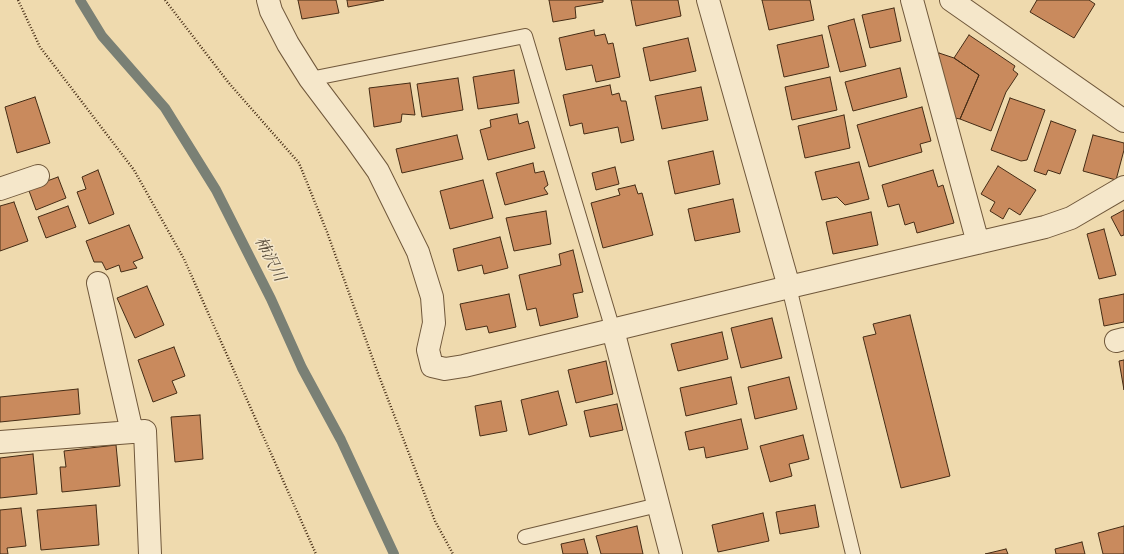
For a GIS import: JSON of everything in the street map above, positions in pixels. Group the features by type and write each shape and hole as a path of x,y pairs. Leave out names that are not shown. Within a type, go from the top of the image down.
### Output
{"street":[{"path":"268,0 271,11 288,44 310,79 378,171 418,252 432,297 434,323 428,350 432,366 445,369 464,366 789,287 1045,227 1071,218 1124,187"},
{"path":"708,0 789,287"},
{"path":"912,0 978,243"},
{"path":"950,0 1124,121"},
{"path":"0,189 38,176"},
{"path":"98,283 132,432"},
{"path":"613,330 671,554"},
{"path":"0,442 145,431 150,554"}],"lane":[{"path":"310,79 525,36 613,330"},
{"path":"789,287 853,554"},
{"path":"525,537 658,505"}],"path":[{"path":"18,0 40,47 134,170 184,259 316,554"},
{"path":"165,0 228,82 299,163 327,232 379,376 435,521 452,554"}],"building":[{"path":"298,0 336,0 339,13 302,19"},
{"path":"347,0 384,0 348,7"},
{"path":"549,0 603,0 603,2 575,7 576,18 553,22"},
{"path":"631,0 678,0 681,16 636,26"},
{"path":"762,0 810,0 814,20 769,30"},
{"path":"1037,0 1089,0 1095,4 1074,38 1030,12"},
{"path":"894,8 901,41 870,48 862,15"},
{"path":"854,19 866,66 840,72 828,26"},
{"path":"594,30 595,36 605,34 608,44 613,43 620,77 596,82 592,65 566,70 559,38"},
{"path":"822,35 829,67 784,77 777,45"},
{"path":"969,35 1015,66 1013,70 1018,74 1006,92 991,131 960,119 979,75 954,58"},
{"path":"688,38 696,71 650,81 643,48"},
{"path":"939,53 954,58 979,75 960,119 955,118 938,56"},
{"path":"900,68 907,97 853,111 845,82"},
{"path":"514,70 519,103 478,109 473,77"},
{"path":"830,77 837,110 792,120 785,87"},
{"path":"458,78 463,110 422,117 417,84"},
{"path":"410,83 415,115 402,114 401,122 374,127 369,88"},
{"path":"610,85 612,95 619,93 621,101 626,101 634,140 621,143 618,127 584,134 582,123 570,126 563,95"},
{"path":"701,87 708,120 662,129 655,96"},
{"path":"35,97 50,143 17,153 5,107"},
{"path":"1010,98 1045,110 1027,160 1021,161 991,150"},
{"path":"922,107 931,141 920,144 922,152 869,167 857,125"},
{"path":"517,114 519,124 528,121 535,148 488,160 480,130 491,127 490,120"},
{"path":"844,115 850,148 805,158 798,126"},
{"path":"1051,121 1076,130 1060,174 1048,170 1046,175 1034,171"},
{"path":"457,135 463,159 402,173 396,149"},
{"path":"1093,135 1124,143 1124,150 1116,180 1083,171"},
{"path":"713,151 720,184 675,194 668,161"},
{"path":"859,162 869,199 845,205 837,197 822,200 815,172"},
{"path":"533,163 535,173 544,171 548,185 544,188 548,194 505,205 496,173"},
{"path":"998,166 1036,190 1020,215 1009,208 1003,219 990,211 995,202 981,194"},
{"path":"615,167 619,184 596,190 592,173"},
{"path":"98,170 114,214 89,224 77,192 86,189 82,177"},
{"path":"933,170 938,187 943,185 954,223 917,233 914,222 905,225 899,204 888,207 882,185"},
{"path":"58,177 66,198 36,210 28,188"},
{"path":"483,180 493,218 450,229 440,191"},
{"path":"635,185 638,194 642,193 653,235 603,248 591,203 620,195 618,189"},
{"path":"733,199 740,232 695,241 688,209"},
{"path":"14,202 28,241 0,251 0,206"},
{"path":"68,206 76,227 46,238 38,217"},
{"path":"1124,210 1124,235 1121,236 1111,217"},
{"path":"546,211 551,244 514,251 506,218"},
{"path":"871,212 878,245 833,254 826,222"},
{"path":"129,225 143,258 133,262 137,268 121,272 119,265 106,270 102,262 94,262 86,241"},
{"path":"1104,229 1116,275 1099,279 1087,234"},
{"path":"500,237 508,268 484,274 482,265 458,271 453,249"},
{"path":"573,250 583,292 573,294 578,317 540,326 536,308 527,310 519,275 561,265 559,254"},
{"path":"147,286 164,325 135,338 117,298"},
{"path":"509,294 516,327 489,333 487,326 466,330 460,304"},
{"path":"1124,294 1124,322 1104,326 1099,299"},
{"path":"910,315 950,476 901,488 863,337 876,334 873,324"},
{"path":"772,318 782,358 741,368 731,328"},
{"path":"722,332 728,359 678,371 671,344"},
{"path":"174,347 185,376 172,381 177,393 153,402 138,360"},
{"path":"1124,360 1124,390 1119,361"},
{"path":"606,361 613,394 576,403 568,370"},
{"path":"731,377 737,404 686,416 680,388"},
{"path":"789,377 797,409 755,419 748,387"},
{"path":"78,389 80,414 0,422 0,397"},
{"path":"558,391 567,425 529,435 521,400"},
{"path":"501,401 507,431 480,436 475,406"},
{"path":"617,404 623,430 590,437 584,411"},
{"path":"200,415 203,459 175,462 171,417"},
{"path":"741,419 748,449 706,458 704,447 689,450 685,432"},
{"path":"803,435 809,459 789,464 792,476 770,482 760,446"},
{"path":"116,445 120,486 62,492 60,467 66,467 64,451"},
{"path":"33,454 37,494 0,498 0,458"},
{"path":"96,505 99,545 41,550 37,510"},
{"path":"815,505 819,527 780,534 776,512"},
{"path":"21,508 26,546 7,548 8,554 0,554 0,510"},
{"path":"763,513 769,541 718,552 712,525"},
{"path":"637,526 643,554 601,554 596,536"},
{"path":"1124,526 1124,554 1103,554 1098,533"},
{"path":"584,539 588,554 563,554 561,544"},
{"path":"1082,542 1085,554 1056,554 1055,549"},
{"path":"1006,549 1008,554 985,554"}],"waterway":[{"name":"柿沢川","path":"80,0 102,36 165,108 216,190 271,299 302,368 341,440 394,554"}]}
